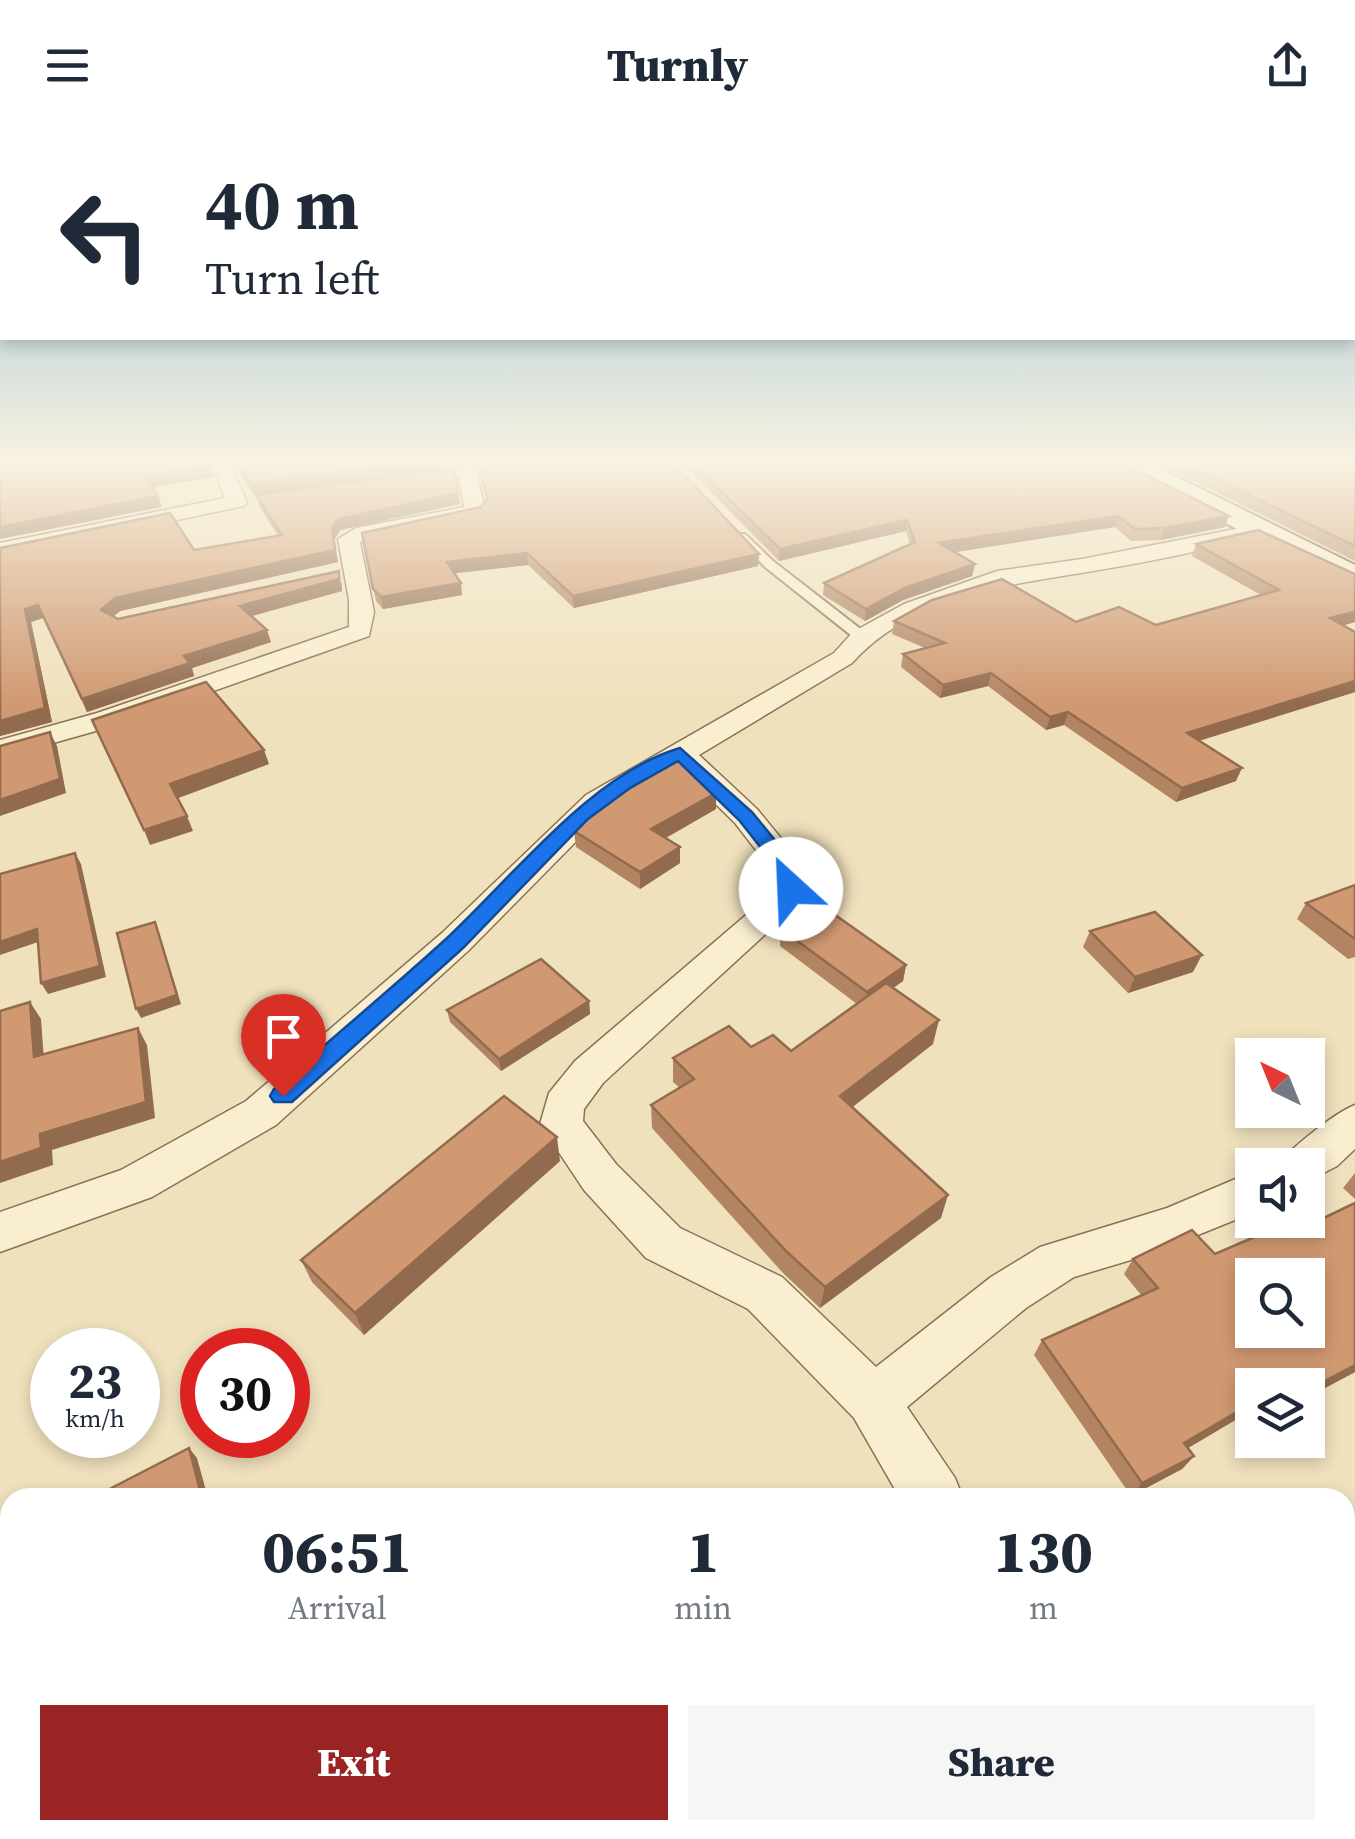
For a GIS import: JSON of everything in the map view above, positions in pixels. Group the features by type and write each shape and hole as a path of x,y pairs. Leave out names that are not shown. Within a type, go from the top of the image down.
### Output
{"main road":[{"path":"1290,545 1355,578"}],"street":[{"path":"0,550 26,545"},
{"path":"0,749 108,720 352,636 364,624 342,572 349,545"},
{"path":"0,1232 136,1184 261,1113 455,942 582,815 623,784 843,658 862,638 912,609 1005,576 1082,566 1188,545"},
{"path":"680,753 746,816 790,871 789,897 589,1072 564,1105 562,1124 600,1177 664,1243 765,1293 873,1400 928,1488"},
{"path":"1325,1150 1355,1122"},
{"path":"873,1400 920,1369 959,1332 1035,1274 1064,1258 1180,1224 1235,1199"}],"lane":[{"path":"750,545 862,638"}],"building":[{"path":"191,545 194,550 225,545 334,545 335,550 115,598 101,610 118,619 339,571 339,579 240,606 267,630 184,656 190,663 82,699 38,605 25,609 45,708 0,721 0,548"},
{"path":"364,545 750,545 759,554 573,596 527,553 447,562 461,583 381,597 373,589"},
{"path":"909,545 942,545 975,564 905,588 866,609 824,583"},
{"path":"1197,545 1291,545 1355,574 1355,612 1330,618 1355,632 1355,681 1187,733 1242,768 1182,788 1068,712 1050,717 991,673 943,685 903,654 945,643 894,621 932,600 1002,579 1076,622 1119,607 1156,625 1279,590"},
{"path":"206,682 264,750 170,784 187,816 144,830 92,720"},
{"path":"50,732 60,779 0,800 0,746"},
{"path":"678,761 716,793 651,829 680,847 640,872 574,831 600,805"},
{"path":"75,853 100,966 41,983 37,929 0,942 0,874"},
{"path":"1355,885 1355,939 1306,903"},
{"path":"821,905 906,965 867,992 781,929"},
{"path":"1155,912 1202,955 1135,977 1090,931"},
{"path":"155,922 177,995 136,1009 117,933"},
{"path":"541,959 589,1001 499,1059 447,1010"},
{"path":"886,983 939,1020 840,1096 948,1195 825,1287 786,1251 651,1105 694,1079 673,1058 729,1026 751,1047 773,1035 791,1051"},
{"path":"30,1002 34,1057 138,1028 146,1102 40,1134 41,1148 0,1162 0,1011"},
{"path":"504,1096 557,1137 355,1313 301,1260"},
{"path":"1355,1203 1355,1365 1325,1381 1325,1368 1235,1368 1235,1413 1184,1443 1194,1456 1142,1483 1042,1340 1158,1288 1133,1259 1192,1230 1215,1254 1252,1238 1325,1238 1325,1217"},
{"path":"180,1453 180,1458 192,1458 199,1488 111,1488"}],"route":[{"path":"283,1096 455,942 597,802 680,753 746,816 790,871 791,889"}]}
